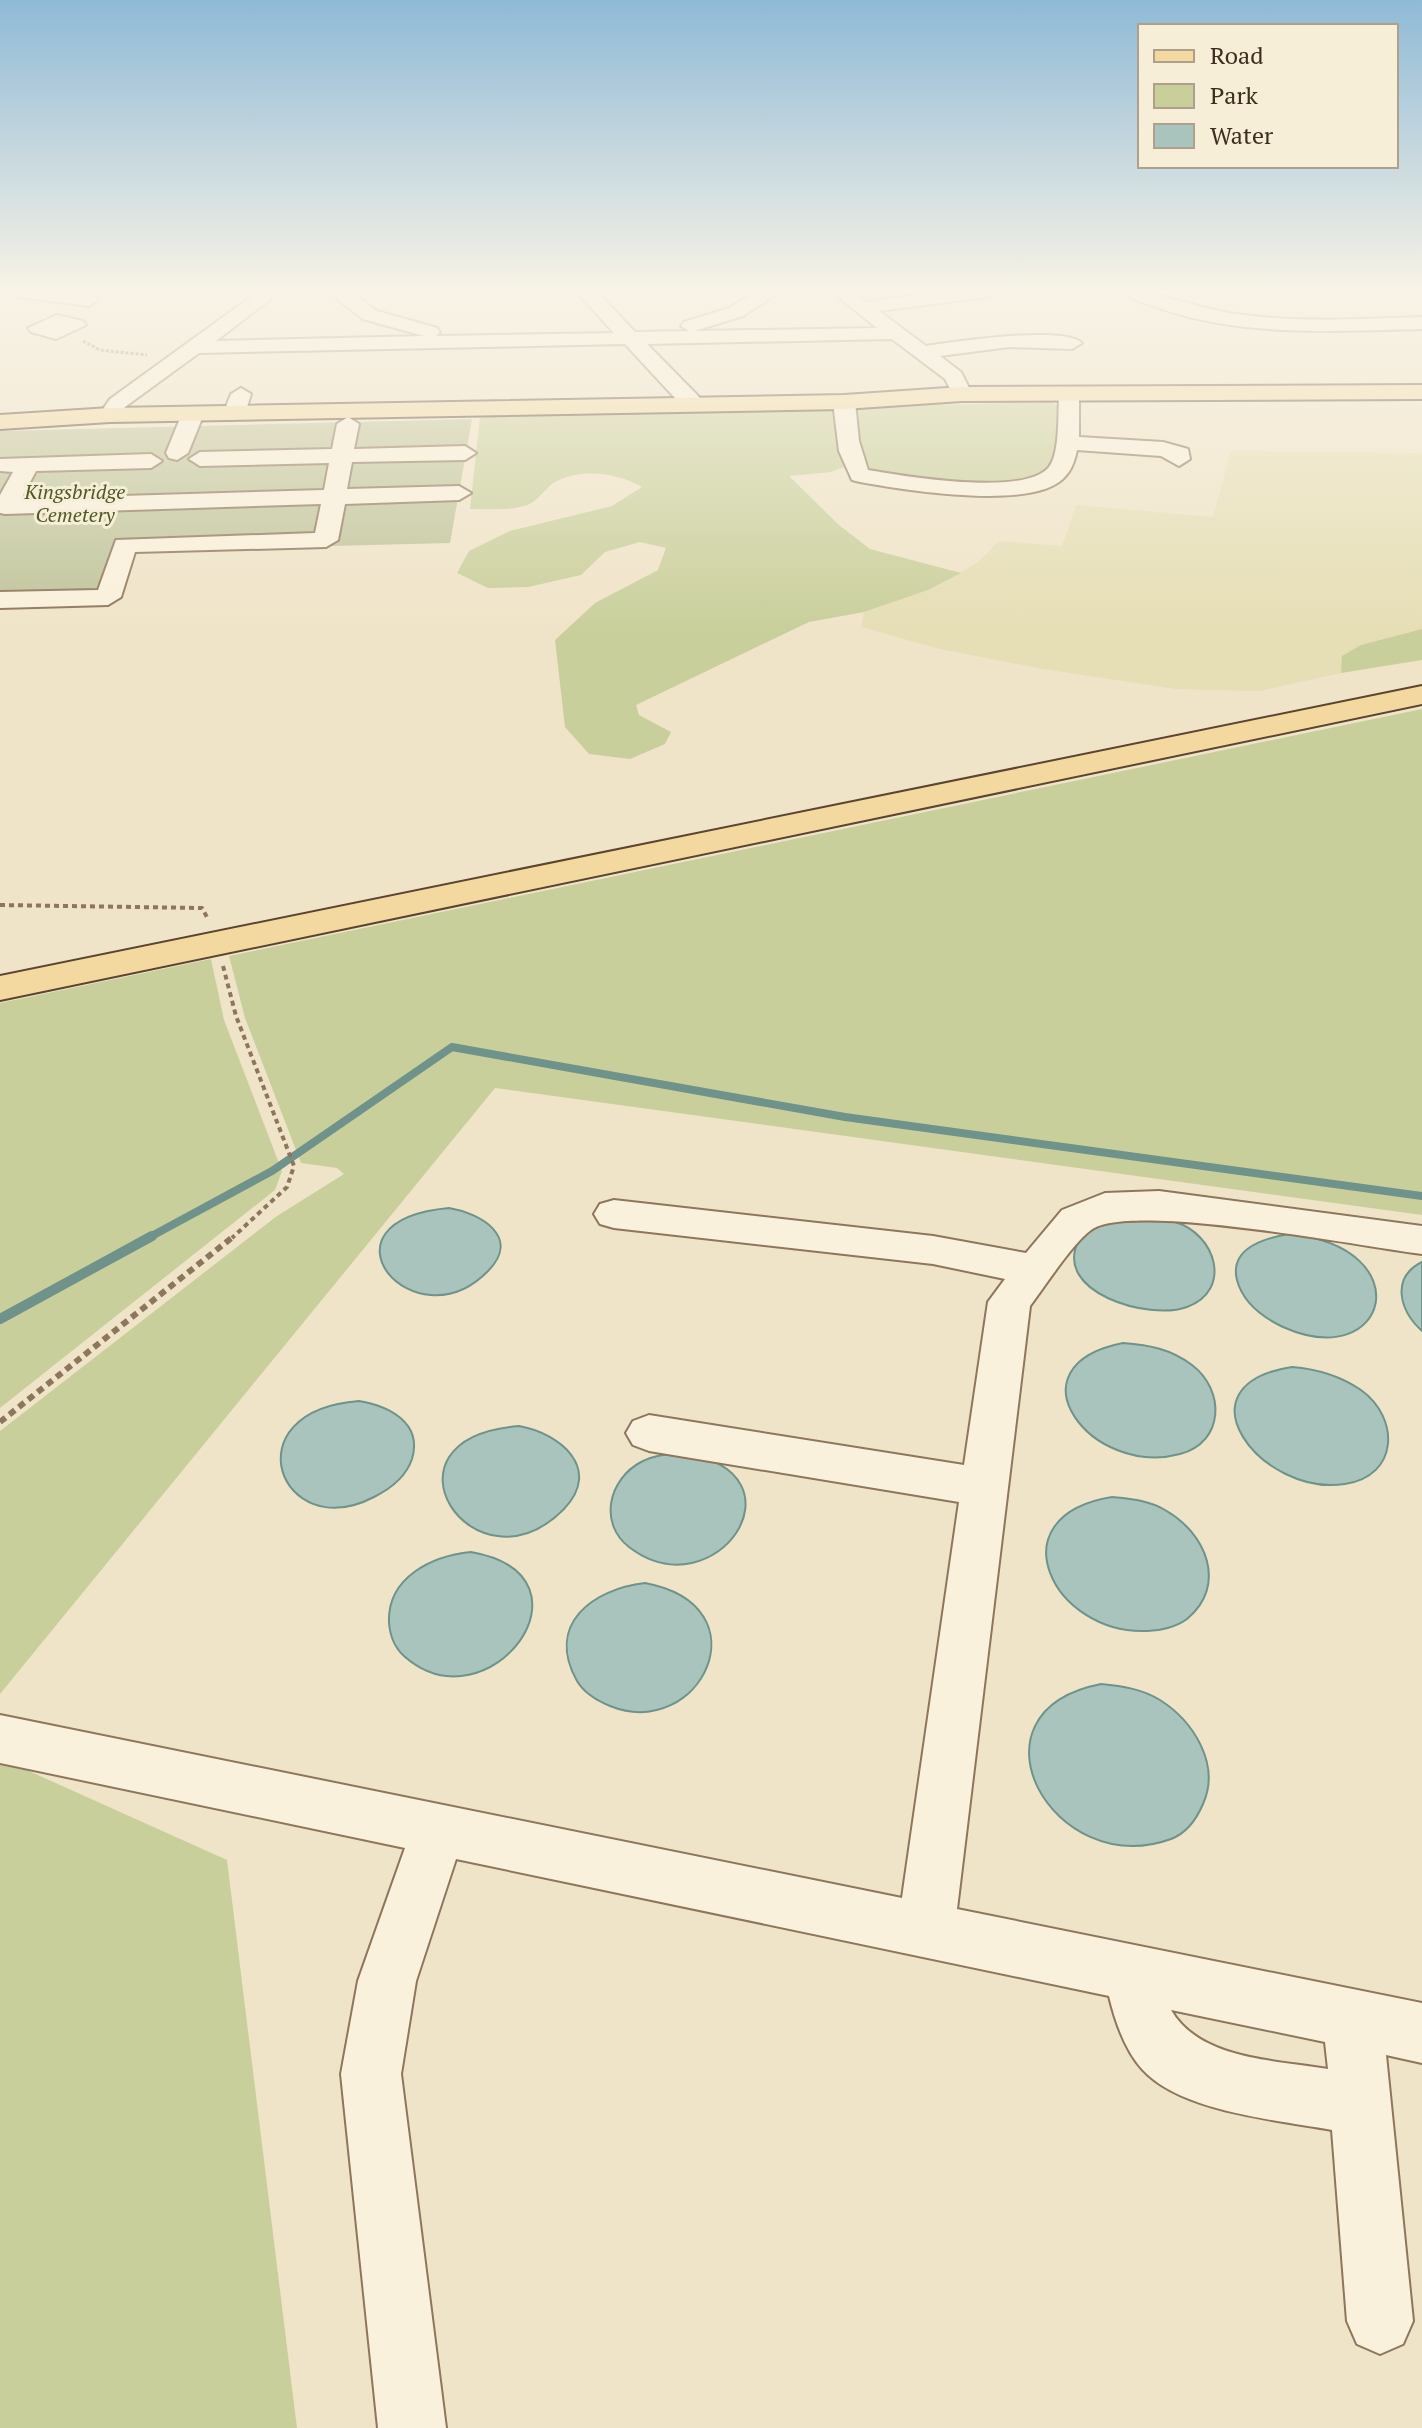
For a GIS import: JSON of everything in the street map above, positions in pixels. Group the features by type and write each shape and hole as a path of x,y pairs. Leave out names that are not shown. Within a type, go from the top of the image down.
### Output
{"main road":[{"path":"0,422 110,415 192,416 237,404"},
{"path":"378,404 729,404"},
{"path":"0,988 1422,695"}],"street":[{"path":"110,415 116,404"},
{"path":"844,404 854,469 860,475 1003,489 1027,487 1054,477 1061,468 1068,404"},
{"path":"143,544 159,502 166,462 192,416"},
{"path":"0,600 108,597 125,545 326,540 348,424"},
{"path":"281,458 289,427"},
{"path":"1065,443 1163,449 1176,451 1180,454 1179,459"},
{"path":"0,465 166,462 192,468 200,459 465,453"},
{"path":"2,511 28,464"},
{"path":"2,511 159,502 459,493"},
{"path":"926,1929 1009,1302 1076,1220 1093,1211 1126,1205 1159,1205 1422,1240"},
{"path":"614,1214 933,1250 1035,1270"},
{"path":"649,1433 984,1487"},
{"path":"0,1739 1422,2033"},
{"path":"412,2428 371,2074 372,2038 438,1830"},
{"path":"1134,1974 1137,2004 1147,2026 1181,2063 1216,2075 1359,2105"},
{"path":"1353,2019 1380,2321"}],"path":[{"path":"0,905 202,908 210,924"},
{"path":"0,1422 208,1260 287,1187 294,1166 236,1016 222,961"}],"shaded area":[{"path":"1231,451 1422,453 1422,629 1361,645 1343,656 1341,673 1260,691 1176,689 1043,669 940,649 861,627 864,612 928,590 977,563 999,541 1062,546 1076,505 1213,517"}],"green space":[{"path":"1055,404 1062,408 1057,448 1049,468 1036,477 1015,482 963,484 868,473 848,407"},
{"path":"838,407 844,467 831,472 789,476 839,525 870,549 961,573 928,590 864,612 809,622 636,705 639,715 671,732 665,744 630,759 589,754 565,727 555,640 595,603 658,570 666,548 640,542 605,552 581,575 528,587 488,588 457,573 469,551 510,531 612,506 642,487 622,478 578,474 557,481 527,505 506,509 470,509 480,417"},
{"name":"Kingsbridge Cemetery","path":"472,419 450,543 131,551 117,600 0,604 0,431"},
{"path":"1422,629 1422,660 1341,673 1342,656 1361,645"},
{"path":"1422,709 1422,1215 495,1088 0,1694 0,1431 277,1216 344,1174 337,1168 301,1163 245,1018 229,956"},
{"path":"211,959 224,1020 282,1171 275,1190 0,1408 0,1003"},
{"path":"0,1758 227,1860 297,2428 0,2428"}],"water":[{"path":"449,1208 473,1215 493,1229 499,1237 501,1248 497,1259 488,1271 459,1291 431,1295 406,1288 388,1273 380,1254 385,1234 407,1218"},
{"path":"1107,1217 1159,1219 1189,1228 1201,1238 1214,1263 1210,1288 1201,1299 1187,1307 1150,1310 1129,1306 1091,1288 1079,1274 1074,1258 1081,1237"},
{"path":"1289,1234 1331,1244 1359,1261 1373,1282 1376,1303 1367,1322 1347,1334 1319,1337 1283,1327 1261,1314 1249,1302 1237,1280 1238,1260 1251,1246"},
{"path":"1422,1262 1422,1331 1404,1305 1402,1286 1405,1277"},
{"path":"1123,1343 1168,1352 1192,1365 1203,1376 1215,1401 1215,1414 1206,1439 1195,1448 1180,1454 1147,1457 1117,1450 1092,1435 1074,1416 1066,1395 1070,1373 1088,1355"},
{"path":"1292,1367 1336,1377 1361,1390 1374,1402 1383,1415 1388,1444 1376,1470 1363,1479 1345,1484 1314,1483 1285,1474 1261,1457 1243,1437 1235,1415 1239,1395 1257,1378"},
{"path":"359,1401 391,1412 408,1426 414,1446 412,1459 397,1482 374,1497 341,1507 314,1504 294,1491 282,1471 282,1449 293,1427 318,1410"},
{"path":"519,1426 548,1436 561,1445 571,1455 579,1480 575,1494 564,1509 530,1532 498,1536 470,1526 451,1506 443,1482 449,1457 474,1437"},
{"path":"683,1453 721,1465 741,1485 745,1509 737,1532 718,1552 692,1563 661,1563 629,1547 619,1537 613,1526 611,1502 621,1479 641,1462 656,1456"},
{"path":"1112,1497 1146,1502 1165,1510 1192,1532 1201,1546 1207,1560 1207,1591 1200,1605 1183,1622 1152,1631 1114,1627 1085,1614 1064,1595 1050,1573 1046,1549 1054,1527 1076,1508"},
{"path":"471,1552 510,1566 529,1589 531,1615 520,1641 498,1662 469,1675 437,1674 404,1656 398,1649 389,1623 390,1607 395,1593 415,1572 441,1558"},
{"path":"645,1583 682,1596 704,1617 711,1642 707,1667 693,1689 671,1705 642,1712 610,1706 583,1689 569,1661 567,1642 571,1627 592,1602 608,1593"},
{"path":"1101,1684 1132,1689 1160,1700 1183,1719 1201,1745 1209,1774 1208,1789 1194,1820 1187,1829 1171,1839 1128,1846 1090,1837 1059,1816 1038,1788 1029,1757 1035,1726 1058,1700"}],"waterway":[{"path":"148,1238 272,1171 452,1047 845,1117 1422,1196"},
{"path":"0,1319 152,1236"}]}
